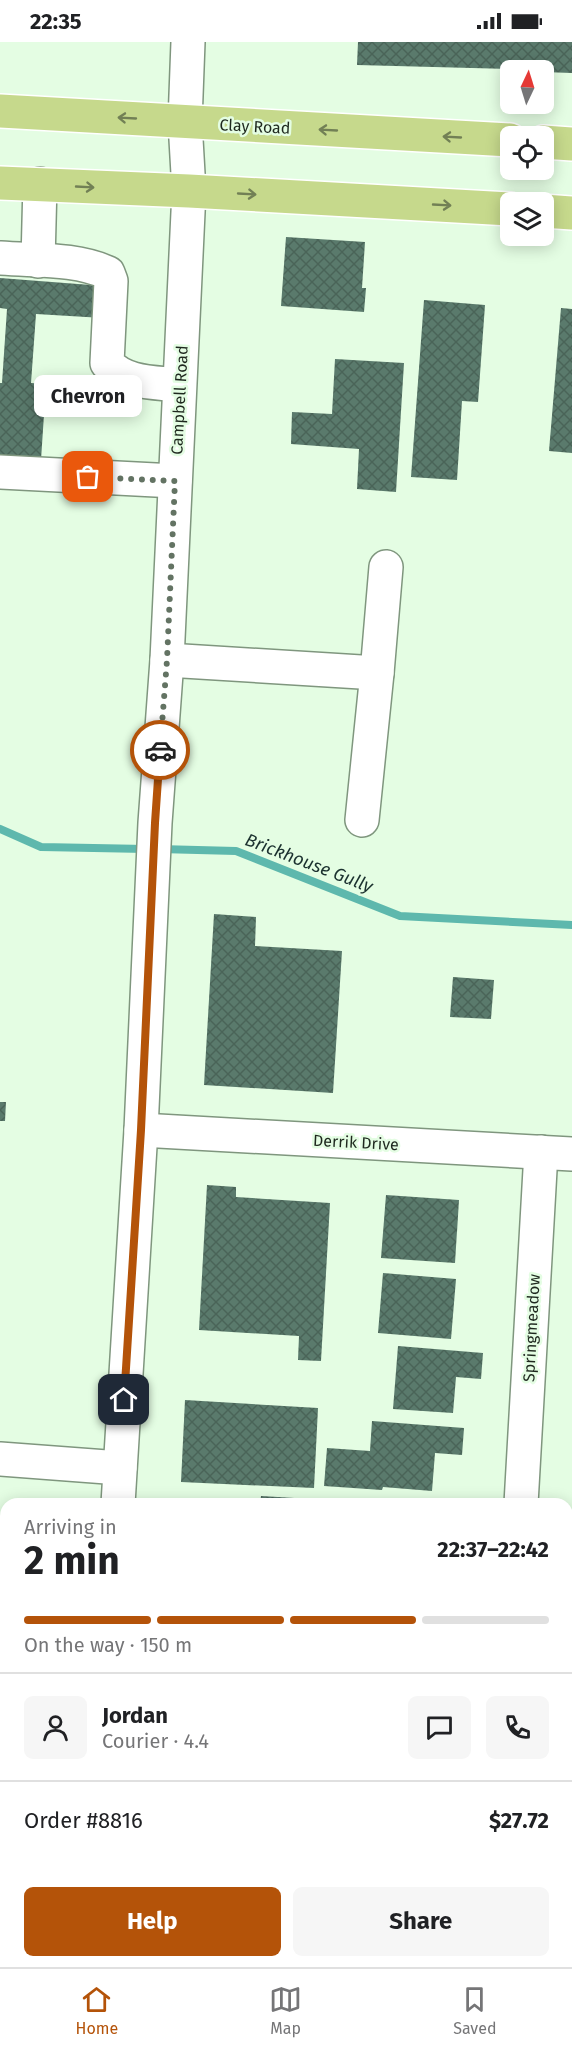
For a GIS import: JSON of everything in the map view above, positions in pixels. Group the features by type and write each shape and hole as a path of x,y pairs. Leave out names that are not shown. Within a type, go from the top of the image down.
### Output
{"main road":[{"name":"Clay Road","path":"0,111 500,139"},
{"path":"554,143 572,144"},
{"path":"0,183 500,208"},
{"path":"554,212 572,213"}],"street":[{"name":"Campbell Road","path":"118,1498 141,1130 155,823 167,660 189,191 185,122 188,42"},
{"path":"38,261 40,184"},
{"path":"0,258 92,266 108,273 111,281 107,363 116,373 136,380 179,385"},
{"path":"0,472 175,481"},
{"path":"362,820 386,567"},
{"path":"167,660 377,673"},
{"name":"Derrik Drive","path":"141,1130 556,1153"},
{"name":"Springmeadow","path":"522,1498 556,1153"},
{"path":"0,1459 120,1468"}],"building":[{"path":"358,42 572,42 572,73 554,72 554,60 500,60 500,69 357,65"},
{"path":"286,237 365,242 362,288 366,288 364,312 281,306"},
{"path":"0,278 104,286 103,318 36,314 31,383 46,384 41,460 0,457 0,383 2,383 7,309 0,308"},
{"path":"424,300 485,305 478,402 462,401 457,480 411,477"},
{"path":"561,308 572,309 572,453 549,451"},
{"path":"335,359 404,363 396,492 357,489 359,449 291,444 292,412 332,414"},
{"path":"214,914 256,917 255,946 342,951 333,1093 204,1085"},
{"path":"453,977 494,980 491,1019 450,1017"},
{"path":"0,1102 6,1102 5,1121 0,1121"},
{"path":"207,1185 236,1187 236,1197 330,1203 321,1361 298,1360 299,1336 199,1330"},
{"path":"386,1195 459,1200 455,1263 381,1258"},
{"path":"383,1273 456,1279 451,1339 378,1333"},
{"path":"398,1346 483,1353 481,1379 456,1377 453,1413 393,1409"},
{"path":"185,1400 318,1408 314,1488 181,1482"},
{"path":"372,1421 464,1428 462,1455 435,1453 432,1491 324,1486 327,1448 370,1451"},
{"path":"261,1496 294,1498 261,1498"}],"waterway":[{"name":"Brickhouse Gully","path":"0,829 41,847 146,849"},
{"name":"Brickhouse Gully","path":"159,849 236,851 400,916 572,925"}],"way so far":[{"path":"88,477 175,481 167,660 160,750"}],"place":[{"name":"Chevron","path":"88,477"}],"route":[{"path":"124,1400 141,1130 160,750"}]}
